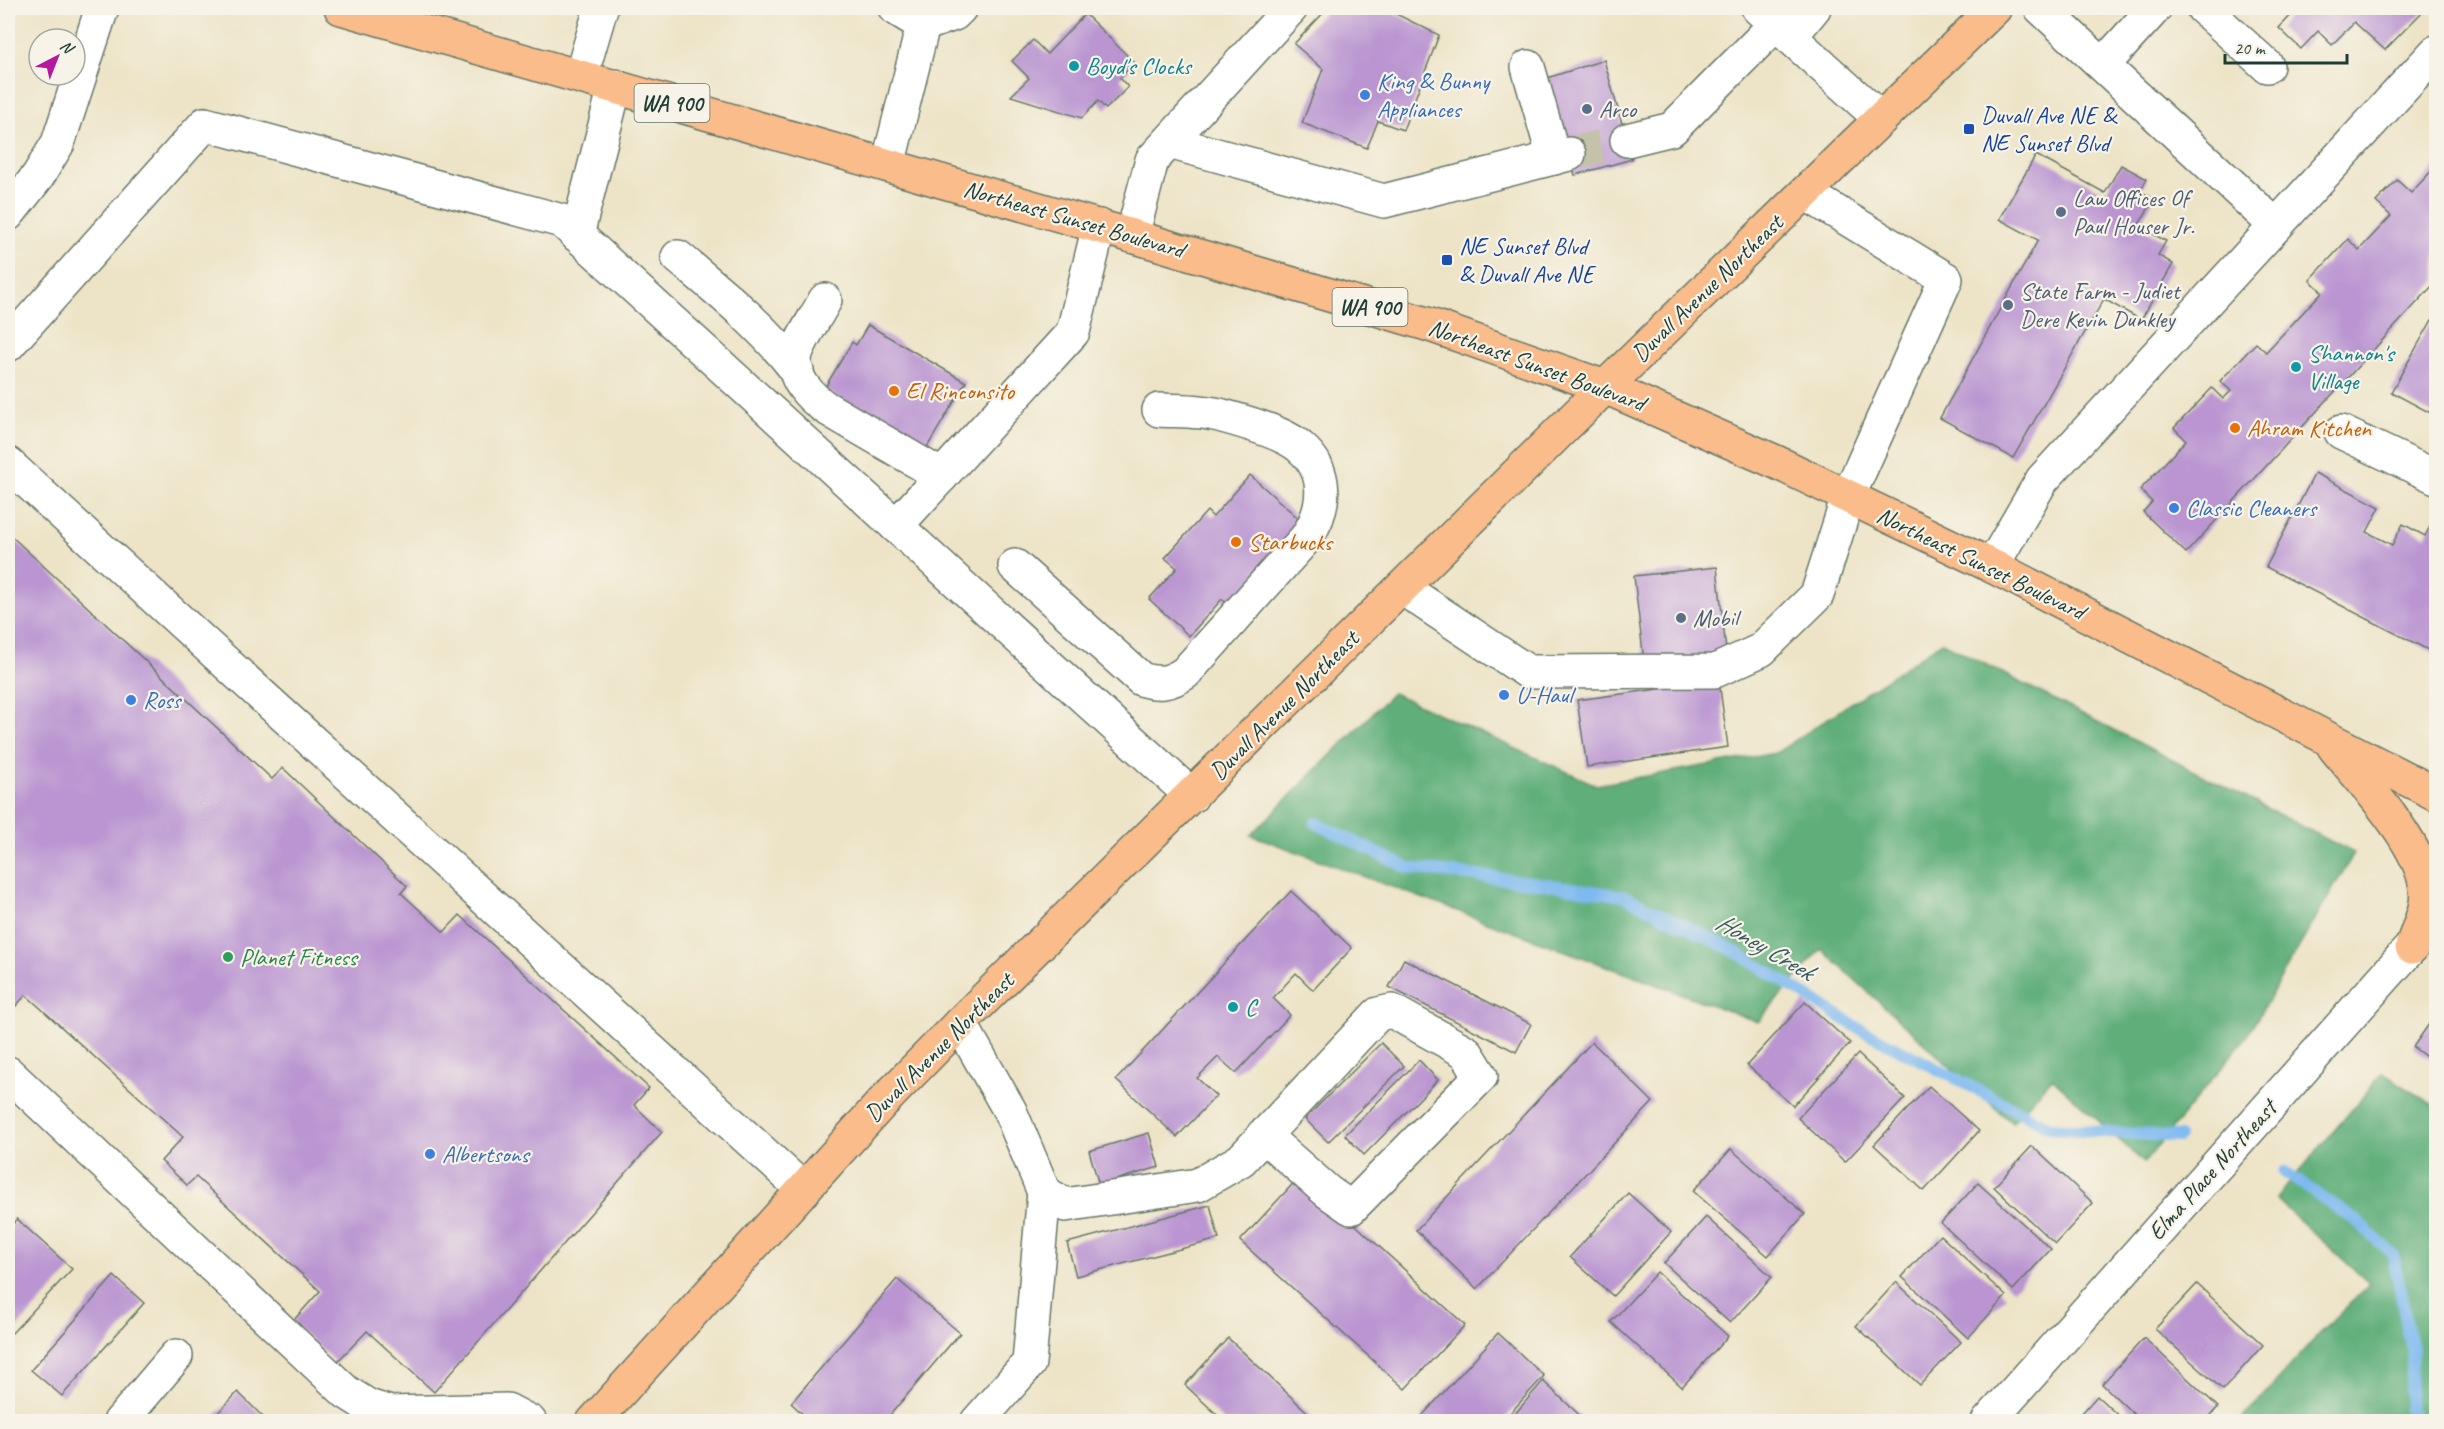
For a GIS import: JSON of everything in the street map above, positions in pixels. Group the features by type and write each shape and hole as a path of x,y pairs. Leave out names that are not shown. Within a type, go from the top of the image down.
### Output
{"main road":[{"name":"Northeast Sunset Boulevard","path":"341,8 1100,226 1430,325 1605,387 1776,462 1992,566 2436,794"},
{"name":"Duvall Avenue Northeast","path":"593,1422 882,1103 960,1023 1605,387 1995,8"},
{"path":"2325,737 2400,828 2420,868 2424,878 2426,901 2412,946"}],"street":[{"path":"8,214 38,176 57,143 102,8"},
{"path":"581,76 601,8"},
{"path":"895,8 924,25"},
{"path":"924,25 954,14 960,8"},
{"path":"1132,236 1152,160 1291,8"},
{"path":"1627,140 1672,129 1775,23 1814,8"},
{"path":"2041,8 2276,226"},
{"path":"2103,65 2155,8"},
{"path":"2203,8 2267,66"},
{"path":"1775,23 1881,118"},
{"path":"888,165 924,25"},
{"path":"1992,566 2042,480 2436,52"},
{"path":"1169,142 1384,201 1562,156 1528,67"},
{"path":"577,235 615,87"},
{"path":"8,345 205,124 562,221 1192,796"},
{"path":"1402,588 1528,672 1715,670 1761,650 1816,595 1848,497 1946,279 1805,194"},
{"path":"897,526 1073,332 1100,226"},
{"path":"678,257 752,318 797,371 803,386 813,399 942,476"},
{"path":"797,371 796,355 825,300"},
{"path":"1015,566 1142,680 1164,683 1175,680 1185,673 1306,538 1318,521 1323,501 1321,481 1313,462 1300,447 1282,436 1217,414 1159,410"},
{"path":"2341,432 2436,477"},
{"path":"8,464 804,1190"},
{"name":"Elma Place Northeast","path":"1988,1422 2436,919"},
{"path":"1044,1192 1065,1205 1198,1185 1241,1160 1263,1135 1378,1014 1392,1011 1466,1052 1482,1076 1350,1208 1263,1135"},
{"path":"960,1023 1010,1111 1044,1192 1029,1363 977,1422"},
{"path":"8,1073 346,1392 368,1406 390,1413 507,1410 530,1422"},
{"path":"120,1422 176,1356"}],"green space":[{"path":"1942,642 2354,853 2247,1036 2144,1163 2052,1078 2012,1123 1821,949 1758,1022 1251,835 1393,693 1596,785 1776,753"},
{"path":"2383,1073 2436,1107 2436,1421 2240,1421 2324,1329 2370,1284 2276,1199"}],"building":[{"name":"King & Bunny Appliances","path":"1328,8 1384,8 1439,35 1403,130 1378,121 1367,148 1302,123 1323,69 1294,44"},
{"path":"1544,8 1582,8 1579,11 1546,10"},
{"path":"2298,8 2426,8 2385,50 2354,22 2332,45 2318,31 2301,49 2279,28"},
{"name":"Boyd's Clocks","path":"1085,14 1135,63 1120,78 1128,87 1106,109 1098,101 1082,118 1011,96 1029,78 1012,61 1033,40 1047,54"},
{"name":"Arco","path":"1604,60 1632,159 1575,175 1547,78"},
{"path":"2036,155 2105,193 2121,165 2147,179 2140,191 2154,199 2138,226 2166,241 2158,255 2173,264 2141,320 2104,299 2013,458 1940,418 2038,240 1999,219"},
{"name":"Shannon's Village","path":"2436,166 2436,282 2186,553 2143,512 2152,502 2140,490 2186,440 2174,428 2212,388 2223,399 2231,391 2220,381 2256,343 2266,352 2322,292 2310,280 2348,239 2359,250 2391,216 2376,202 2397,180 2411,193"},
{"path":"2432,320 2436,322 2436,416 2391,392"},
{"name":"El Rinconsito","path":"868,325 966,382 923,454 824,389 852,342 856,345"},
{"path":"2315,473 2380,507 2367,532 2392,545 2403,524 2425,536 2432,523 2436,525 2436,654 2266,567"},
{"name":"Starbucks","path":"1250,475 1307,526 1232,608 1222,599 1189,636 1149,599 1177,568 1165,558 1207,511 1213,517"},
{"path":"8,533 272,779 283,768 407,886 401,893 444,932 460,915 649,1088 634,1105 662,1132 434,1392 367,1331 336,1363 292,1322 320,1291 196,1177 187,1185 161,1161 183,1137 26,995 8,1014"},
{"name":"Mobil","path":"1717,567 1727,660 1645,670 1634,576"},
{"path":"1719,681 1728,747 1587,767 1577,700"},
{"name":"C","path":"1291,891 1352,948 1313,990 1296,973 1273,998 1290,1015 1236,1073 1218,1057 1197,1078 1216,1096 1177,1137 1116,1080"},
{"path":"1404,959 1531,1024 1516,1052 1389,987"},
{"path":"1805,1002 1850,1043 1793,1106 1747,1065"},
{"path":"2436,1014 2436,1064 2413,1047"},
{"path":"1592,1042 1653,1102 1477,1289 1416,1230"},
{"path":"1381,1043 1404,1066 1328,1142 1305,1119"},
{"path":"1858,1054 1905,1098 1845,1162 1798,1118"},
{"path":"1419,1060 1438,1080 1364,1155 1345,1135"},
{"path":"1929,1086 1979,1131 1924,1191 1874,1145"},
{"path":"1149,1133 1159,1167 1099,1185 1089,1151"},
{"path":"2032,1146 2093,1203 2055,1244 1994,1187"},
{"path":"1731,1149 1805,1214 1768,1256 1693,1191"},
{"path":"1301,1175 1465,1325 1405,1389 1240,1241"},
{"path":"1978,1183 2051,1249 2013,1290 1941,1223"},
{"path":"1628,1193 1671,1232 1613,1296 1570,1257"},
{"path":"1210,1205 1219,1239 1076,1276 1067,1243"},
{"path":"1706,1217 1772,1277 1730,1323 1664,1263"},
{"path":"17,1219 72,1269 12,1333 8,1329 8,1230"},
{"path":"1940,1235 2006,1296 1968,1338 1902,1277"},
{"path":"1657,1272 1728,1336 1682,1387 1611,1322"},
{"path":"114,1276 144,1303 62,1396 31,1370"},
{"path":"897,1279 960,1333 884,1422 811,1422 791,1403"},
{"path":"1896,1282 1961,1342 1920,1385 1856,1326"},
{"path":"2197,1284 2263,1345 2223,1390 2155,1329"},
{"path":"1498,1333 1544,1376 1502,1422 1425,1422 1421,1417"},
{"path":"1228,1338 1318,1422 1225,1422 1185,1385"},
{"path":"2144,1338 2218,1407 2205,1422 2142,1422 2102,1384"},
{"path":"1543,1381 1587,1422 1508,1422"},
{"path":"238,1392 264,1418 261,1422 209,1422"},
{"path":"2097,1396 2125,1422 2074,1422"}],"waterway":[{"name":"Honey Creek","path":"1316,823 1408,868 1538,883 1624,896 1731,949 1860,1029 2051,1128 2179,1137"},
{"name":"Honey Creek","path":"2284,1172 2357,1221 2393,1255 2412,1350 2409,1409 2418,1422"}],"tunnel":[{"path":"1569,154 1627,140"}],"place":[{"name":"Boyd's Clocks","path":"1074,66"},
{"name":"King & Bunny Appliances","path":"1365,95"},
{"name":"Arco","path":"1587,109"},
{"name":"Duvall Ave NE & NE Sunset Blvd","path":"1969,129"},
{"name":"Law Offices Of Paul Houser Jr.","path":"2061,212"},
{"name":"NE Sunset Blvd & Duvall Ave NE","path":"1447,260"},
{"name":"State Farm - Judiet Dere Kevin Dunkley","path":"2008,305"},
{"name":"Shannon's Village","path":"2296,367"},
{"name":"El Rinconsito","path":"894,391"},
{"name":"Ahram Kitchen","path":"2235,428"},
{"name":"Classic Cleaners","path":"2174,508"},
{"name":"Starbucks","path":"1236,542"},
{"name":"Mobil","path":"1681,618"},
{"name":"U-Haul","path":"1504,695"},
{"name":"Ross","path":"131,700"},
{"name":"Planet Fitness","path":"228,957"},
{"name":"C","path":"1233,1007"},
{"name":"Albertsons","path":"430,1154"}]}
